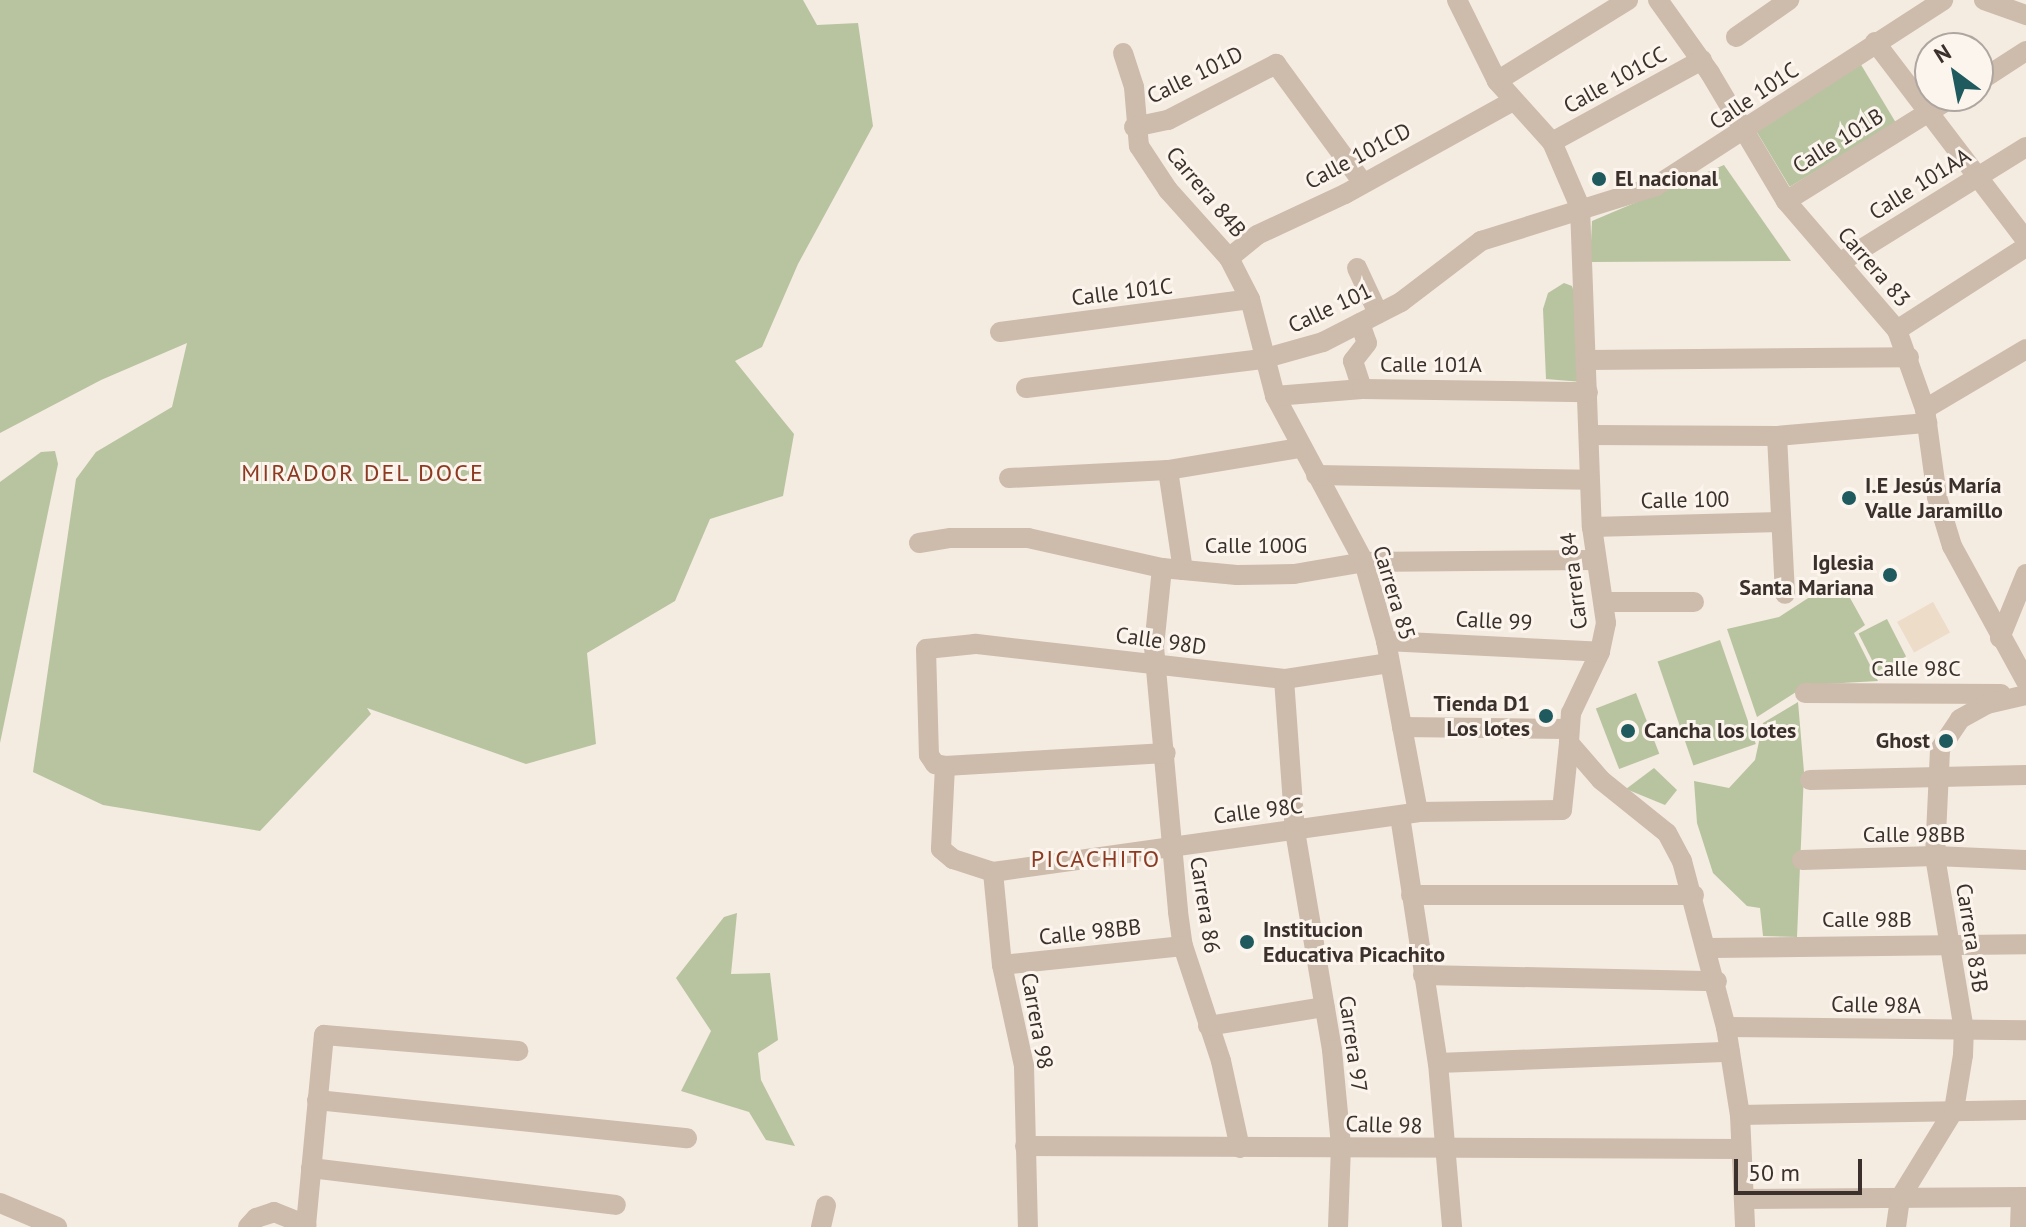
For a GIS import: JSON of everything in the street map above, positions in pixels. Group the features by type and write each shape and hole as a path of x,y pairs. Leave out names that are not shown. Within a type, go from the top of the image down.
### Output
{"street":[{"path":"1497,81 1628,0"},
{"name":"Carrera 83","path":"1658,0 1702,60 1786,201 1897,330 1909,357 1926,416 1937,497 1952,546 2026,681"},
{"path":"1736,37 1789,0"},
{"name":"Calle 101C","path":"1580,207 1656,186 1745,132 1875,42 1943,0"},
{"path":"1984,0 2026,15"},
{"name":"Carrera 84","path":"1461,2 1497,81 1552,142 1580,207 1592,527 1606,602 1600,652 1568,736 1562,810"},
{"path":"1875,42 1914,90"},
{"path":"1994,72 2026,51"},
{"name":"Carrera 84B","path":"1123,53 1134,87 1134,127 1149,164 1229,258 1250,299 1262,359"},
{"name":"Calle 101CC","path":"1552,142 1702,60"},
{"name":"Calle 101D","path":"1134,127 1168,120 1276,64 1363,183"},
{"name":"Calle 101CD","path":"1229,258 1257,235 1363,183 1513,101"},
{"name":"Calle 101B","path":"1786,201 1929,112"},
{"path":"1932,112 2026,240"},
{"name":"Calle 101AA","path":"1839,263 2026,147"},
{"name":"Calle 101","path":"1026,388 1262,359 1323,342 1427,284 1481,241 1580,207"},
{"path":"1897,330 2026,247"},
{"path":"1357,268 1369,318 1367,343 1353,361 1362,389"},
{"name":"Calle 101C","path":"1000,332 1250,299"},
{"path":"1589,435 1777,436 1926,416 2026,349"},
{"path":"1588,360 1909,357"},
{"name":"Carrera 85","path":"1262,359 1275,396 1300,448 1364,562 1386,641 1402,727 1411,895 1438,1063 1452,1227"},
{"name":"Calle 101A","path":"1275,396 1362,389 1588,392"},
{"path":"1777,436 1785,594"},
{"path":"1009,478 1168,470 1300,448"},
{"name":"Carrera 86","path":"1168,470 1173,569 1154,620 1172,844 1183,946 1240,1148"},
{"path":"1316,475 1589,480"},
{"name":"Calle 100","path":"1592,527 1780,522"},
{"name":"Calle 100G","path":"919,543 1028,538 1173,569 1294,574 1364,562 1596,560"},
{"path":"2000,638 2018,614 2026,574"},
{"path":"1606,602 1694,602"},
{"name":"Calle 99","path":"1386,641 1600,652"},
{"name":"Calle 98D","path":"945,766 935,764 929,755 926,649 975,644 1284,679 1389,663"},
{"name":"Carrera 97","path":"1284,679 1295,831 1324,1007 1341,1146 1338,1227"},
{"name":"Calle 98C","path":"1805,693 2026,695"},
{"name":"Carrera 83B","path":"1896,1227 1900,1198 1954,1110 1964,1030 1935,856 1935,776 1945,737 1960,719 1987,704 2026,695"},
{"path":"1402,727 1568,736 1601,780 1667,833 1694,895 1717,981 1740,1115 1745,1227"},
{"path":"993,872 941,849 945,766 1166,753"},
{"path":"1810,780 2026,775"},
{"name":"Calle 98C","path":"993,872 1172,844 1295,831 1409,814 1562,810"},
{"name":"Calle 98BB","path":"1802,860 1935,856 2026,860"},
{"name":"Carrera 98","path":"993,872 1002,965 1024,1066 1028,1227"},
{"path":"1411,895 1694,895"},
{"name":"Calle 98B","path":"1709,948 2026,944"},
{"name":"Calle 98BB","path":"1002,965 1183,946"},
{"path":"1423,975 1717,981"},
{"path":"1208,1026 1324,1007"},
{"name":"Calle 98A","path":"1726,1027 2026,1030"},
{"path":"248,1227 256,1218 274,1212 310,1226 311,1168 322,1041 328,1033 518,1051"},
{"path":"1438,1063 1586,1060 1730,1052"},
{"path":"317,1100 687,1138"},
{"path":"1740,1115 2026,1110"},
{"name":"Calle 98","path":"1025,1146 1341,1146 1447,1151 1741,1149"},
{"path":"311,1168 616,1205"},
{"path":"1745,1199 2023,1197 2020,1227"},
{"path":"0,1203 57,1227"},
{"path":"821,1227 826,1206"}],"green space":[{"path":"0,0 803,0 817,25 858,23 873,126 798,264 762,347 735,361 794,434 783,496 710,519 675,601 587,653 596,744 526,764 367,708 371,714 260,831 103,805 33,772 76,479 96,452 172,407 187,343 101,380 0,433"},
{"path":"1860,63 1896,123 1790,187 1754,127"},
{"path":"1724,165 1791,261 1590,262 1592,221"},
{"path":"1564,283 1572,286 1576,298 1582,382 1546,379 1543,309 1548,293"},
{"path":"55,451 58,464 0,743 0,482 41,452"},
{"path":"1839,578 1865,625 1854,633 1878,681 1807,685 1757,717 1727,629 1779,617"},
{"path":"1887,619 1906,656 1878,671 1858,634"},
{"path":"1720,640 1756,744 1693,765 1658,661"},
{"name":"Cancha los lotes","path":"1636,693 1659,754 1619,769 1596,708"},
{"path":"1798,702 1804,772 1797,937 1763,936 1760,908 1747,906 1713,873 1697,823 1694,781 1729,788 1755,760 1763,723"},
{"path":"1654,768 1677,790 1665,805 1626,789"},
{"path":"737,913 731,974 770,973 778,1040 758,1053 761,1080 795,1146 766,1140 749,1112 681,1091 711,1031 676,978 724,917"}],"shaded area":[{"path":"1933,602 1950,633 1914,652 1897,622"}],"place":[{"name":"El nacional","path":"1599,179"},
{"name":"I.E Jesús María Valle Jaramillo","path":"1849,498"},
{"name":"Iglesia Santa Mariana","path":"1890,575"},
{"name":"Tienda D1 Los lotes","path":"1546,716"},
{"name":"Cancha los lotes","path":"1628,731"},
{"name":"Ghost","path":"1946,741"},
{"name":"Institucion Educativa Picachito","path":"1247,942"}],"district":[{"name":"MIRADOR DEL DOCE","path":"363,473"},
{"name":"PICACHITO","path":"1096,859"}]}
